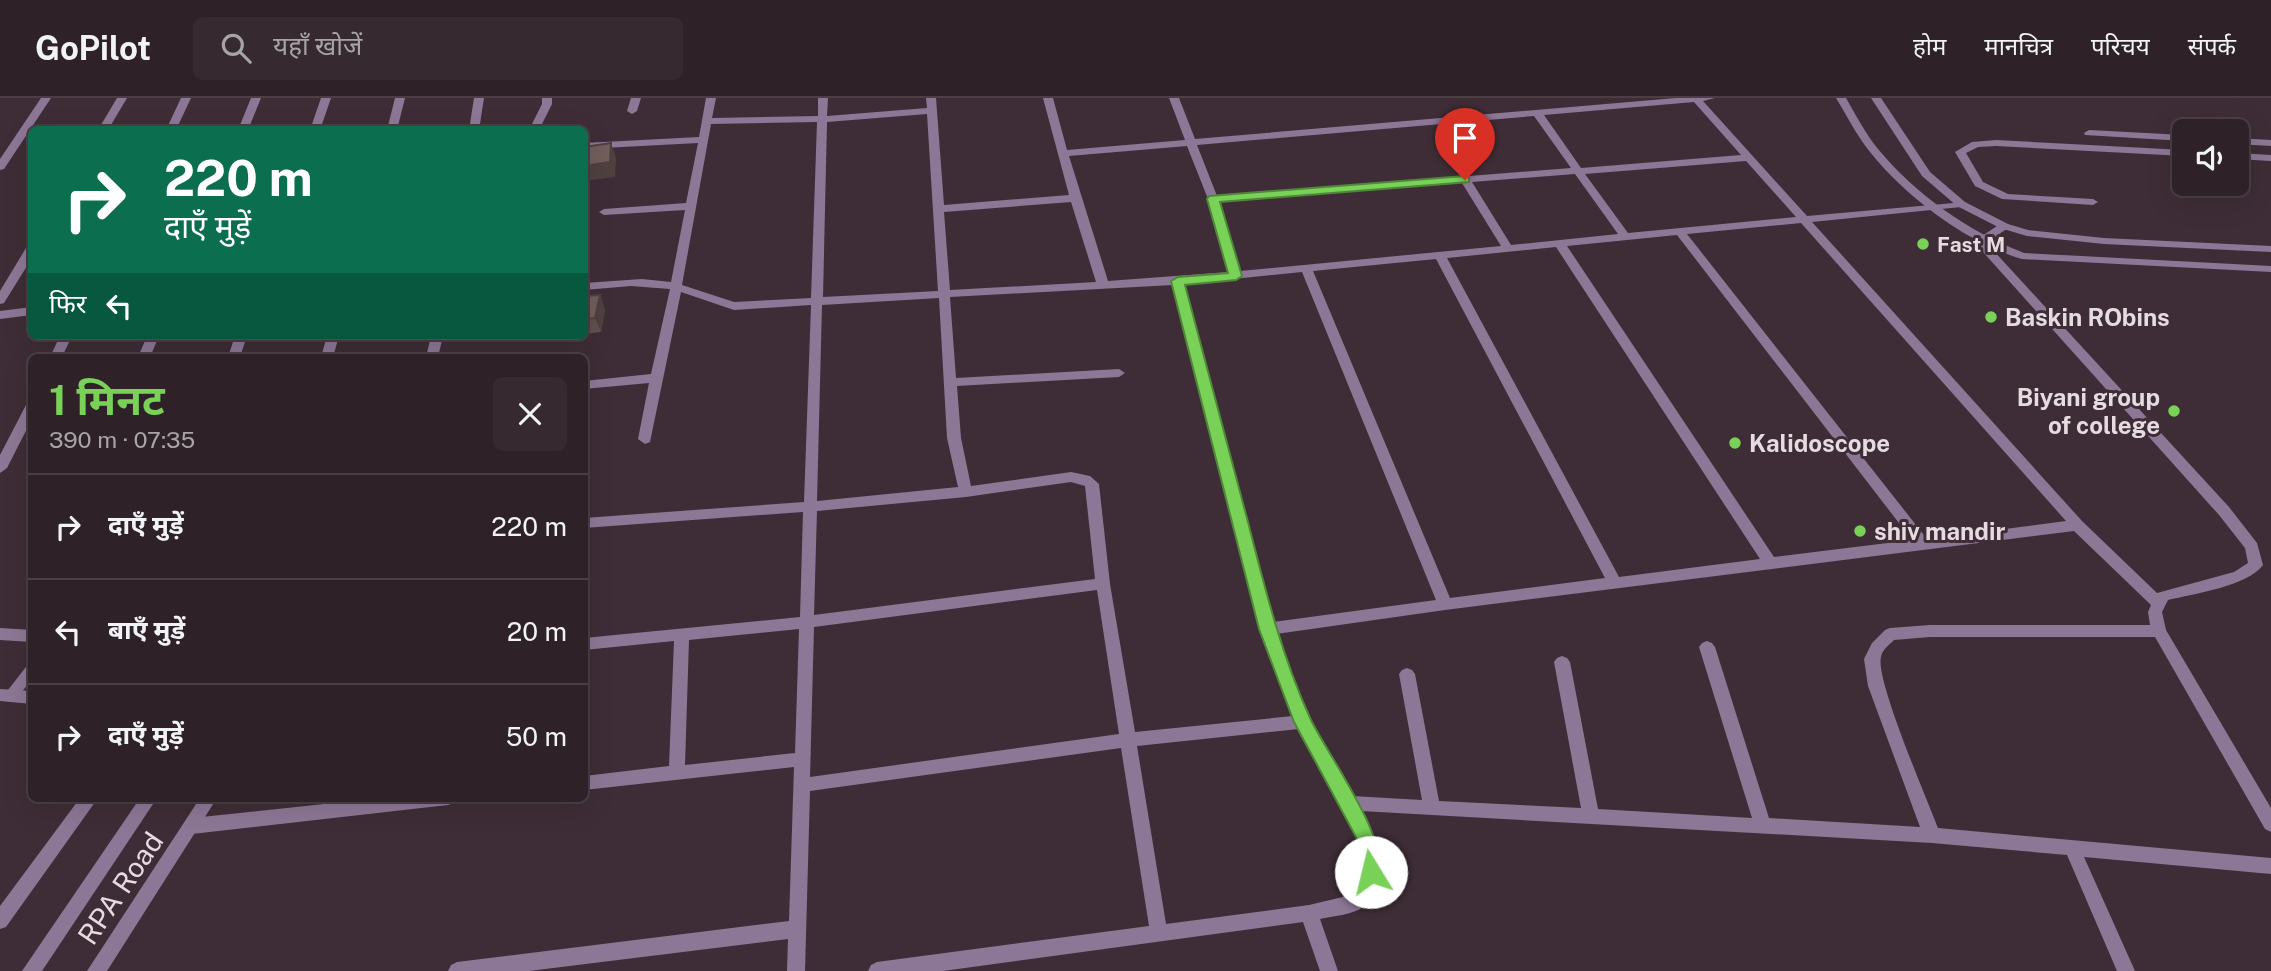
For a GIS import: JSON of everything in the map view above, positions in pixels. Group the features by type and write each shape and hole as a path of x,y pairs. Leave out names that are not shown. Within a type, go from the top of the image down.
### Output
{"street":[{"path":"0,167 46,98"},
{"path":"105,126 122,98"},
{"path":"172,126 186,98"},
{"path":"245,126 257,98"},
{"path":"316,126 326,98"},
{"path":"393,126 401,98"},
{"path":"475,126 480,98"},
{"path":"536,126 547,104 547,98"},
{"path":"632,111 636,98"},
{"path":"645,439 677,287 711,98"},
{"path":"796,971 823,98"},
{"path":"931,98 954,438 966,492"},
{"path":"1048,98 1075,198 1103,285"},
{"path":"1174,98 1193,141 1236,276"},
{"path":"1064,153 1710,98"},
{"path":"1841,98 1876,153 1934,207 1983,240 2022,256 2271,269"},
{"path":"1877,98 1926,174 1961,204 2004,226 2027,233 2104,241 2271,249"},
{"path":"1696,99 2077,525 2159,603"},
{"path":"707,121 822,119 932,111"},
{"path":"1538,114 1625,237"},
{"path":"2089,133 2172,137"},
{"path":"588,146 704,140"},
{"path":"2249,142 2271,143"},
{"path":"2092,202 2006,197 1979,184 1960,152 1976,144 1996,143 2172,152"},
{"path":"2249,157 2271,158"},
{"path":"1213,199 1748,158"},
{"path":"1465,180 1508,249"},
{"path":"939,209 1075,198"},
{"path":"588,288 642,281 677,287 718,303 734,306 1178,281 1961,204"},
{"path":"604,212 691,206"},
{"path":"1983,240 2004,226"},
{"path":"1680,232 1923,544"},
{"path":"1983,240 2001,268 2224,510 2252,547 2256,565 2238,576 2163,596 2155,612 2159,631 2271,824"},
{"path":"1560,244 1770,564"},
{"path":"0,300 28,254"},
{"path":"1440,256 1615,583"},
{"path":"1306,269 1445,604"},
{"path":"877,971 1308,913 1356,902 1370,886 1371,858 1365,835 1303,722 1267,629 1178,281"},
{"path":"0,315 28,312"},
{"path":"951,382 1119,373"},
{"path":"588,385 656,379"},
{"path":"0,468 28,413"},
{"path":"588,523 670,513 812,506 966,492 1071,477 1085,479 1092,484 1103,584 1159,933"},
{"path":"1267,629 1445,604 2077,525"},
{"path":"588,644 807,622 1103,584"},
{"path":"1932,835 1876,686 1872,659 1877,647 1890,634 1930,631 2159,631"},
{"path":"677,773 681,635"},
{"path":"1707,647 1763,825"},
{"path":"1562,662 1591,816"},
{"path":"1407,674 1432,808"},
{"path":"0,709 6,696 28,698"},
{"path":"801,785 1128,740 1303,722"},
{"path":"588,783 802,759"},
{"path":"0,921 87,802"},
{"name":"RPA Road","path":"31,971 146,802"},
{"name":"RPA Road","path":"96,971 207,802"},
{"path":"192,826 411,802"},
{"path":"1346,803 1932,835 2271,866"},
{"path":"2072,848 2126,971"},
{"path":"1308,913 1329,971"},
{"path":"457,971 575,964 797,929"}],"lane":[{"path":"0,634 28,636"},
{"path":"6,696 28,672"}],"building":[{"path":"611,143 610,162 588,165 588,146"},
{"path":"600,295 595,318 588,319 588,296"}],"place":[{"name":"Fast M","path":"1923,244"},
{"name":"Baskin RObins","path":"1991,317"},
{"name":"Biyani group of college","path":"2174,411"},
{"name":"Kalidoscope","path":"1735,443"},
{"name":"shiv mandir","path":"1860,531"}],"route":[{"path":"1371,872 1371,858 1365,835 1303,722 1267,629 1178,281 1236,276 1213,199 1465,180"}]}
